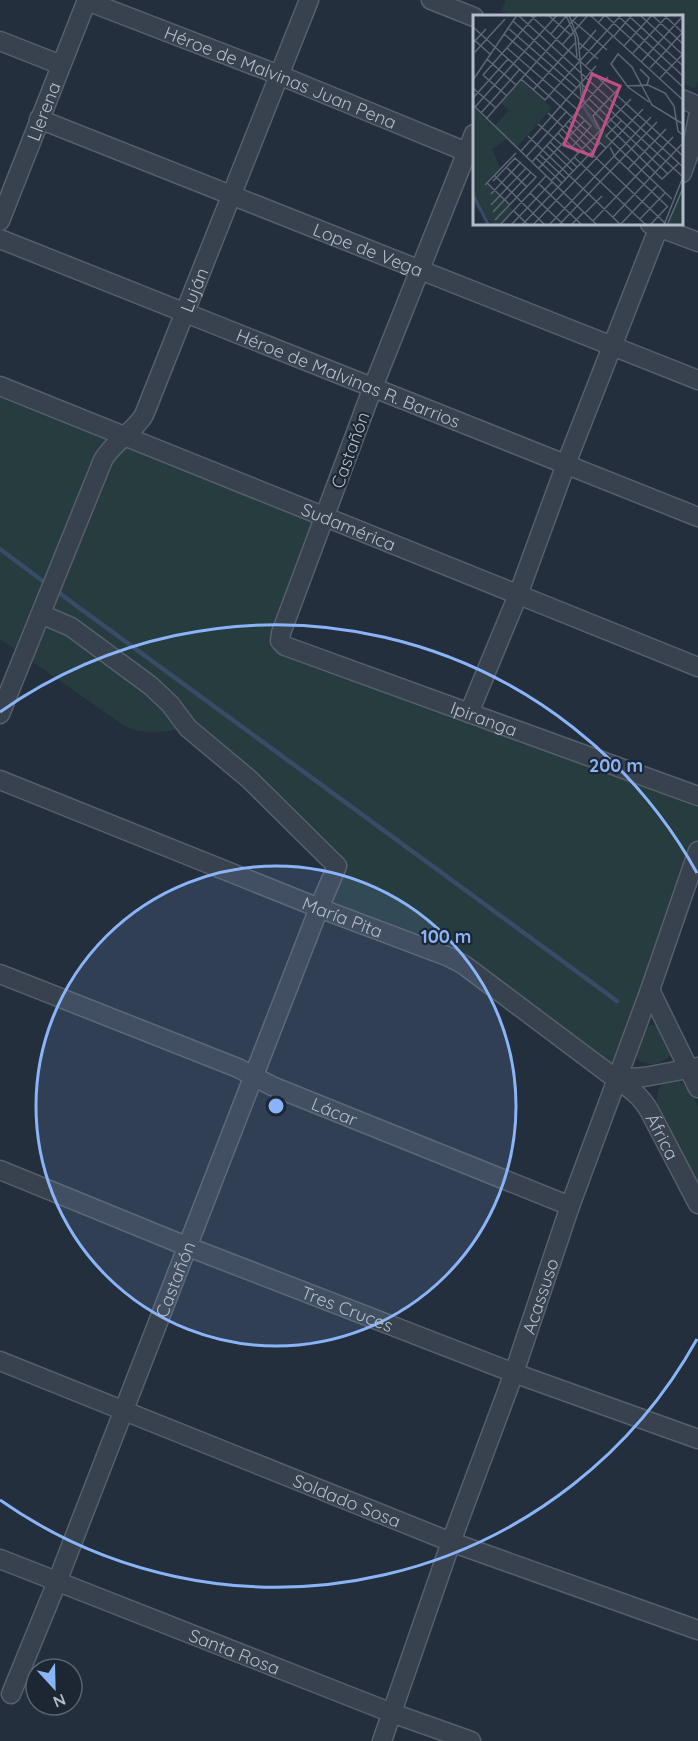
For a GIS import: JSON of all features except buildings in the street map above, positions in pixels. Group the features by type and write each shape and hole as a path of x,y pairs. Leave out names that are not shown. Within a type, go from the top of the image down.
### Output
{"street":[{"name":"Héroe de Malvinas Juan Pena","path":"87,0 471,153"},
{"name":"Llerena","path":"0,221 87,0"},
{"name":"Luján","path":"44,607 103,460 123,436 141,422 309,0"},
{"path":"431,0 473,17"},
{"path":"0,41 61,65"},
{"path":"683,100 698,106"},
{"path":"683,168 693,142 698,117"},
{"name":"Lope de Vega","path":"39,118 698,380"},
{"name":"Castañón","path":"281,633 373,387 420,270 471,153"},
{"path":"469,713 518,595 566,464 614,346 656,225 698,242"},
{"name":"Héroe de Malvinas R. Barrios","path":"0,239 698,517"},
{"name":"Sudamérica","path":"0,386 698,667"},
{"path":"0,714 44,607"},
{"name":"Castañón","path":"11,1694 337,866 249,779 188,728 170,704 151,687 44,607"},
{"name":"Ipiranga","path":"281,633 280,641 285,646 698,796"},
{"name":"María Pita","path":"0,780 319,908 449,957 464,965 616,1079"},
{"name":"Acassuso","path":"382,1741 451,1542 514,1373 570,1206 697,859"},
{"name":"Lácar","path":"0,974 238,1068 283,1090 570,1206"},
{"path":"650,990 693,1067 698,1088"},
{"path":"616,1079 644,1077 693,1067"},
{"name":"África","path":"616,1079 643,1099 698,1204"},
{"name":"Tres Cruces","path":"0,1170 186,1246 514,1373 698,1439"},
{"name":"Soldado Sosa","path":"0,1361 451,1542 698,1630"},
{"name":"Santa Rosa","path":"0,1559 392,1713 471,1741"}],"green space":[{"path":"506,0 698,0 698,80 695,89 683,83 683,15 512,15 501,11"},
{"path":"0,386 325,518 280,641 698,796 698,851 616,1079 464,965 319,908 337,866 188,728 149,732 126,727 0,639"},
{"path":"658,1025 674,1051 665,1060 654,1064 643,1063 634,1055 642,1029"},
{"path":"676,1078 689,1088 698,1106 698,1187 657,1102 661,1086"}],"waterway":[{"path":"0,549 48,585"},
{"path":"55,590 617,1001"}]}
